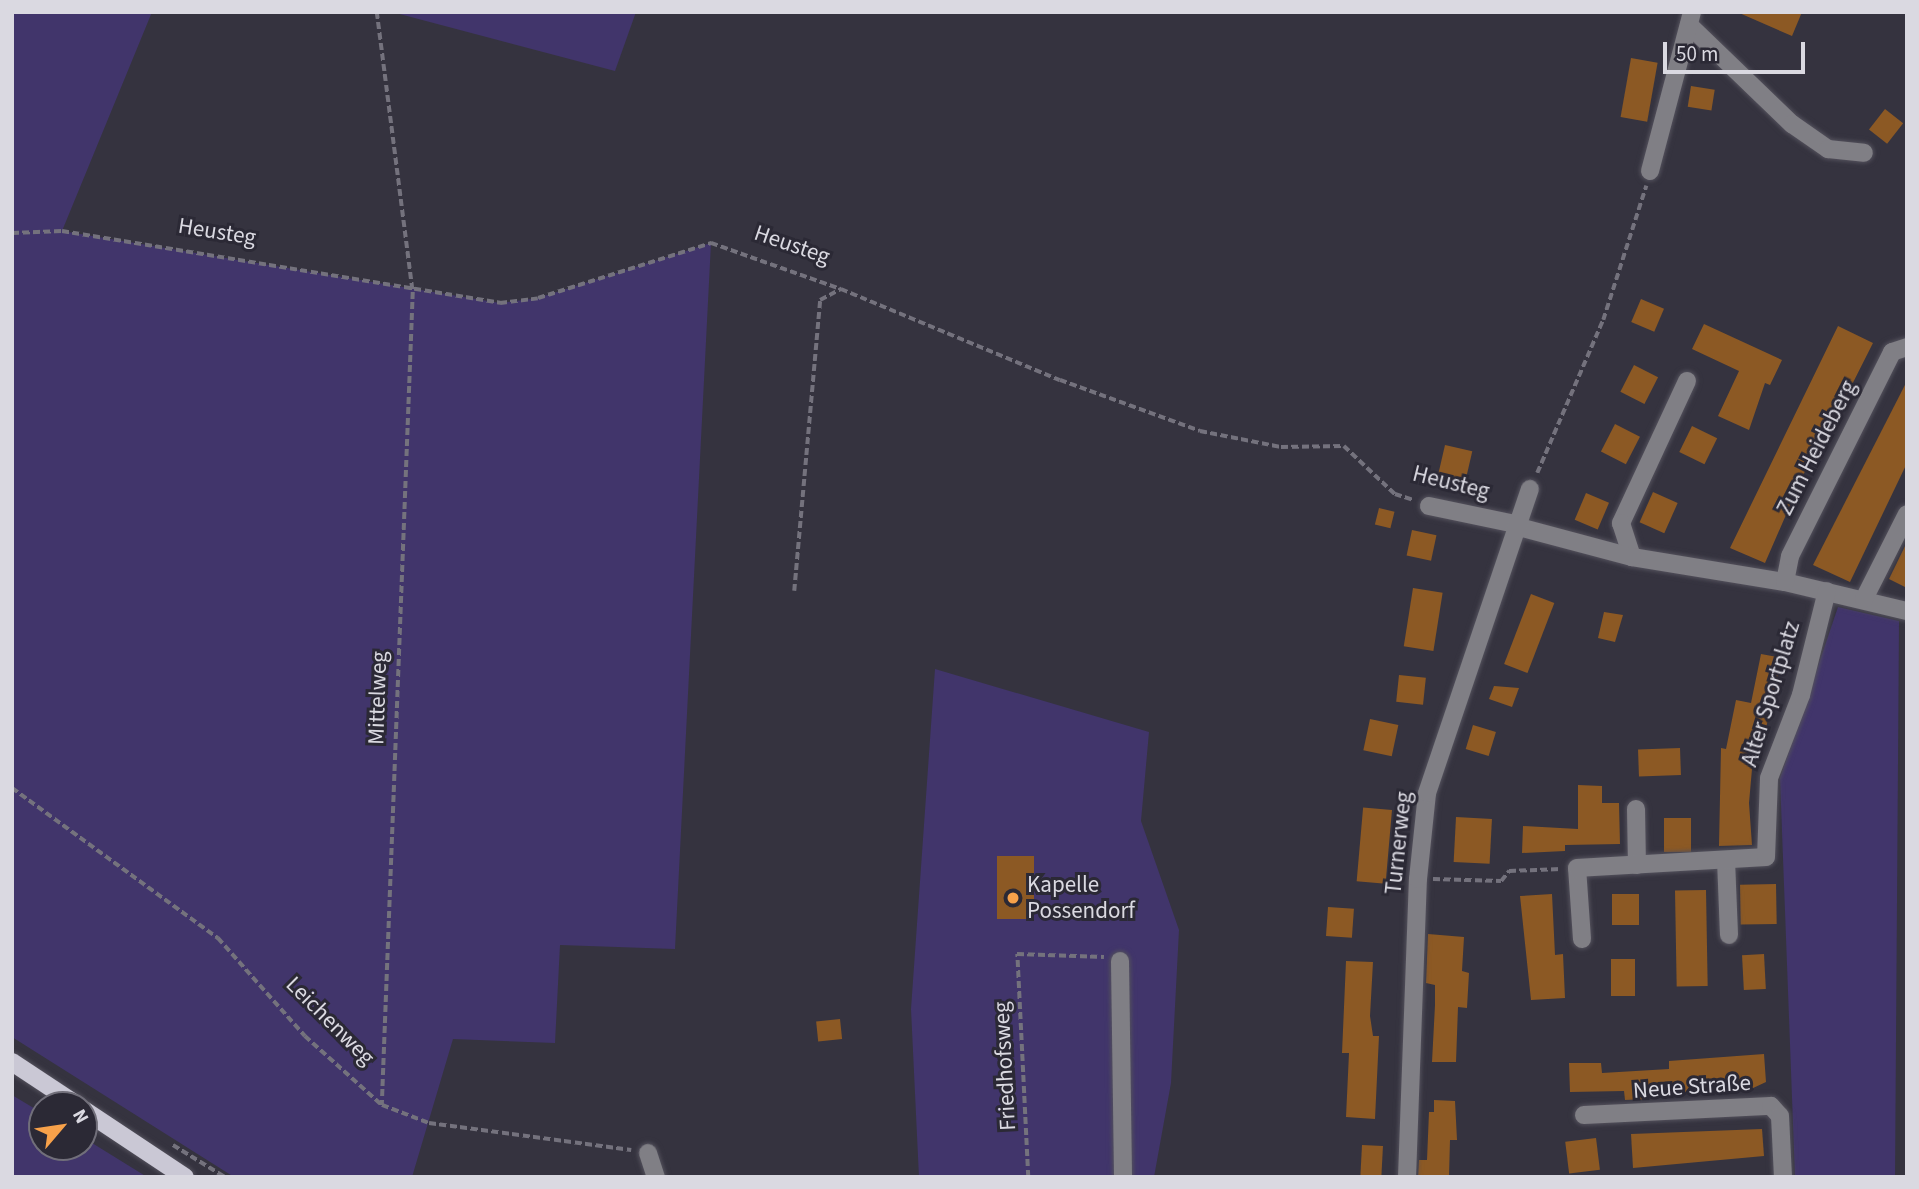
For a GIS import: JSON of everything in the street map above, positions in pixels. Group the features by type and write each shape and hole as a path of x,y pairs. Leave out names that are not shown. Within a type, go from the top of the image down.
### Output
{"main road":[{"path":"12,1062 55,1091"},
{"path":"98,1119 185,1177"}],"street":[{"path":"1690,19 1792,124 1828,149 1864,153"},
{"path":"1650,171 1690,19"},
{"name":"Zum Heideberg","path":"1785,582 1790,556 1892,352 1907,347"},
{"path":"1687,381 1621,523 1632,557 1785,582 1907,611"},
{"name":"Turnerweg","path":"1407,1177 1418,879 1427,793 1530,489"},
{"name":"Heusteg","path":"1429,506 1519,526 1632,557"},
{"path":"1864,599 1907,514"},
{"name":"Alter Sportplatz","path":"1577,868 1766,858 1769,778 1801,695 1827,591"},
{"path":"1636,809 1637,865"},
{"path":"1726,860 1729,935"},
{"path":"1577,868 1581,939"},
{"path":"1118,959 1123,1177"},
{"name":"Neue Straße","path":"1584,1115 1771,1106 1780,1116 1783,1177"},
{"path":"648,1153 656,1177"}],"path":[{"name":"Mittelweg","path":"377,12 413,290 382,1105"},
{"path":"1530,489 1603,320 1630,246 1650,171"},
{"name":"Heusteg","path":"12,233 62,231 500,303 538,298 711,243 841,289 1060,380 1200,431 1281,447 1344,446 1395,494 1429,506"},
{"path":"794,592 820,300 841,289"},
{"name":"Leichenweg","path":"12,788 218,938 306,1036 382,1105 429,1123 648,1153"},
{"path":"1418,879 1501,881 1509,871 1577,868"},
{"name":"Friedhofsweg","path":"1028,1177 1017,954 1118,959"}],"shaded area":[{"path":"12,12 152,12 62,231 500,303 538,298 711,243 675,949 560,945 555,1043 453,1039 412,1177 234,1177 12,1037"},
{"path":"392,12 636,12 615,71"},
{"path":"1838,607 1899,621 1895,1177 1795,1177 1780,778"},
{"path":"935,669 1149,732 1141,821 1179,930 1171,1083 1154,1177 919,1177 911,1009"},
{"path":"12,1095 28,1105 28,1161 98,1161 98,1147 147,1177 12,1177"}],"building":[{"path":"1737,12 1802,12 1792,36"},
{"path":"1631,58 1658,63 1647,122 1621,117"},
{"path":"1691,86 1715,90 1711,110 1688,107"},
{"path":"1885,109 1903,123 1887,144 1869,129"},
{"path":"1641,299 1664,309 1654,332 1631,322"},
{"path":"1704,324 1782,360 1770,385 1765,383 1749,430 1718,416 1739,371 1692,349"},
{"path":"1838,326 1873,343 1823,442 1819,439 1765,563 1730,548"},
{"path":"1634,365 1658,377 1644,404 1620,392"},
{"path":"1907,381 1907,463 1850,582 1813,565"},
{"path":"1615,424 1640,437 1626,464 1601,452"},
{"path":"1692,426 1717,438 1704,464 1679,452"},
{"path":"1445,445 1472,451 1464,487 1437,481"},
{"path":"1653,492 1678,503 1664,533 1640,522"},
{"path":"1586,493 1609,503 1598,529 1575,520"},
{"path":"1379,508 1395,512 1390,528 1375,524"},
{"path":"1412,530 1436,535 1431,561 1407,555"},
{"path":"1907,542 1907,588 1889,579"},
{"path":"1413,588 1443,593 1433,651 1404,646"},
{"path":"1531,594 1554,603 1527,673 1504,664"},
{"path":"1604,612 1623,615 1615,642 1598,638"},
{"path":"1761,654 1782,658 1764,737 1755,735 1749,803 1752,845 1719,846 1721,748 1726,749 1736,700 1751,703"},
{"path":"1399,675 1426,678 1423,705 1396,702"},
{"path":"1494,686 1519,688 1512,707 1489,699"},
{"path":"1370,719 1398,725 1392,756 1363,750"},
{"path":"1473,725 1496,732 1489,756 1466,749"},
{"path":"1680,748 1681,775 1639,776 1638,749"},
{"path":"1578,785 1602,786 1602,803 1619,803 1620,844 1565,845 1565,851 1522,853 1523,826 1578,829"},
{"path":"1363,807 1392,810 1386,884 1357,881"},
{"path":"1456,817 1492,819 1490,864 1454,862"},
{"path":"1664,818 1691,818 1691,852 1664,852"},
{"name":"Kapelle Possendorf","path":"997,856 1034,856 1034,919 997,919"},
{"path":"1776,884 1777,924 1741,925 1740,885"},
{"path":"1706,890 1708,986 1677,987 1675,891"},
{"path":"1552,894 1555,955 1563,954 1565,998 1531,1000 1520,896"},
{"path":"1612,894 1639,894 1639,925 1612,925"},
{"path":"1328,907 1354,909 1352,938 1326,936"},
{"path":"1428,934 1464,937 1462,971 1469,973 1467,1008 1458,1007 1456,1062 1432,1062 1435,985 1426,983"},
{"path":"1764,954 1766,989 1744,990 1742,955"},
{"path":"1611,959 1635,959 1635,996 1611,996"},
{"path":"1346,961 1373,962 1370,1016 1373,1036 1379,1036 1375,1119 1346,1117 1349,1053 1342,1053"},
{"path":"840,1019 842,1039 818,1041 816,1022"},
{"path":"1764,1054 1766,1082 1751,1089 1743,1084 1695,1088 1688,1094 1681,1089 1648,1091 1648,1099 1625,1100 1624,1091 1570,1092 1569,1063 1601,1063 1602,1073 1669,1069 1669,1061"},
{"path":"1434,1100 1455,1101 1457,1140 1450,1140 1449,1177 1418,1177 1419,1160 1427,1160 1429,1112 1434,1112"},
{"path":"1762,1129 1764,1156 1633,1168 1631,1134"},
{"path":"1596,1138 1600,1170 1569,1174 1565,1142"},
{"path":"1362,1145 1383,1146 1381,1177 1360,1177"}],"place":[{"name":"Kapelle Possendorf","path":"1013,898"}]}
